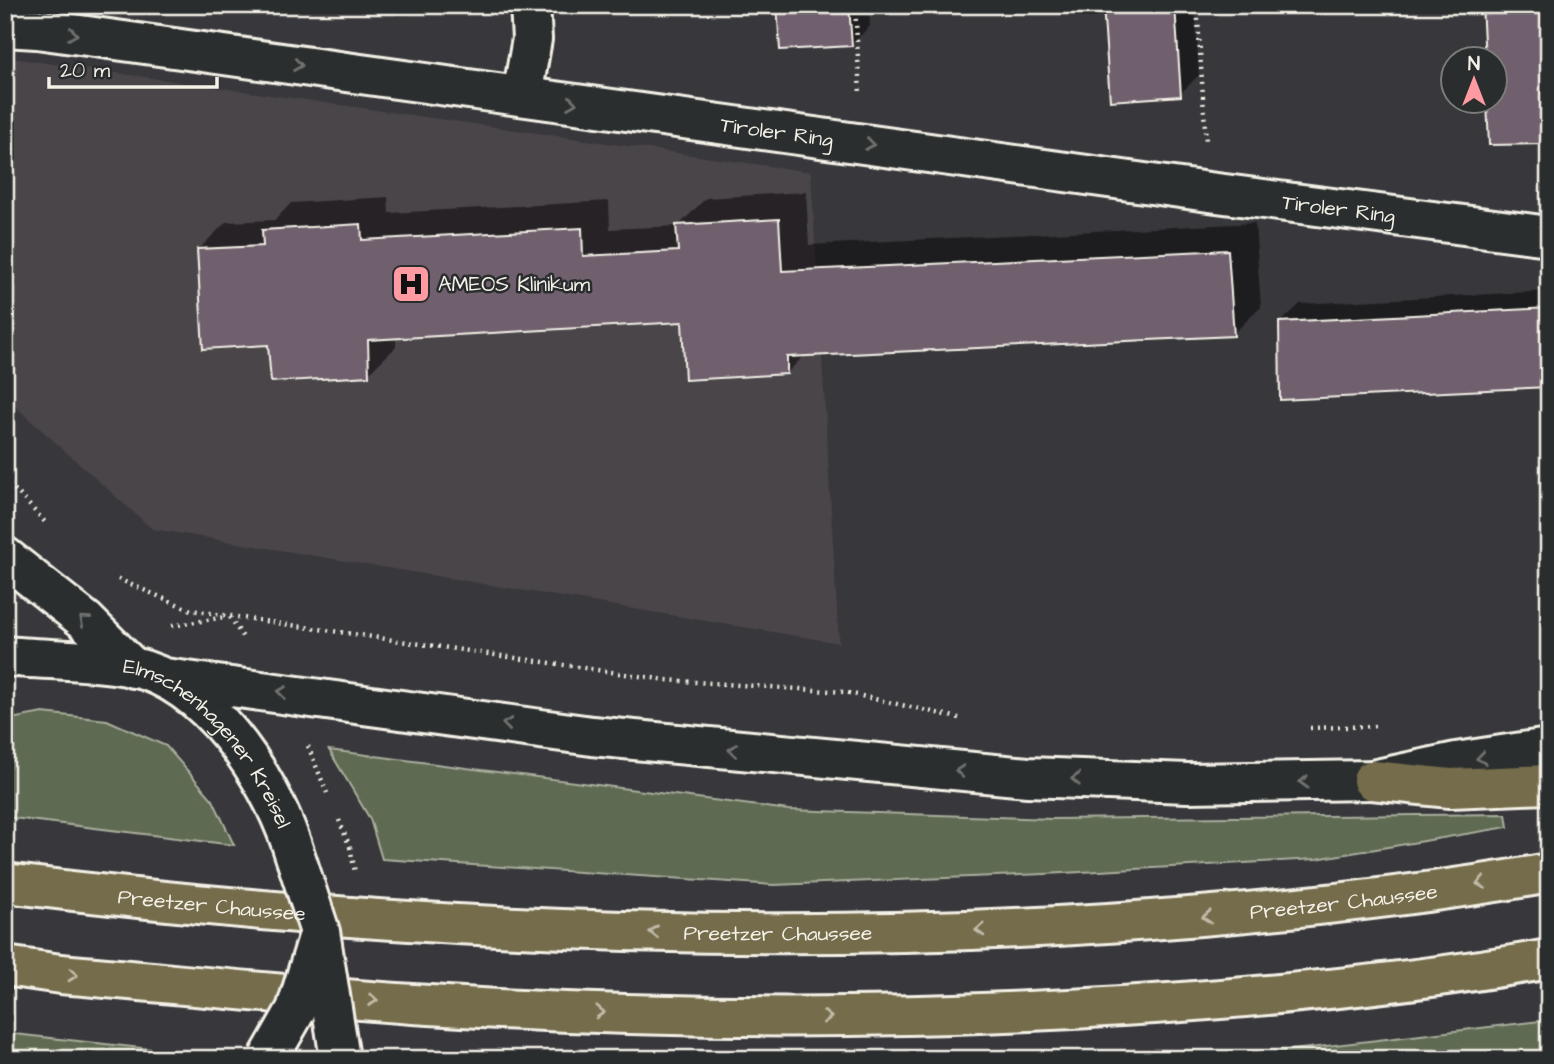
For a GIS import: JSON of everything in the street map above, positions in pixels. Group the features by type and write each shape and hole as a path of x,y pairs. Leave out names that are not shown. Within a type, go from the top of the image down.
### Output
{"highway":[{"path":"1372,780 1450,788 1549,784"},
{"name":"Preetzer Chaussee","path":"5,883 236,908 423,923 602,931 896,934 1242,914 1395,897 1549,873"},
{"path":"5,967 414,1004 651,1015 847,1017 1045,1011 1249,997 1487,970 1549,959"}],"street":[{"path":"522,96 532,39 530,5"},
{"name":"Tiroler Ring","path":"5,27 37,29 1209,192 1549,236"},
{"path":"5,556 149,673 592,736 1028,777 1188,783 1372,780 1456,762 1549,748"},
{"name":"Elmschenhagener Kreisel","path":"5,675 23,658 149,673 202,706 234,737 282,816 291,843 320,932 340,1059"},
{"path":"268,1059 296,1010 320,932"}],"path":[{"path":"855,5 863,143"},
{"path":"1197,5 1209,192"},
{"path":"5,479 47,525"},
{"path":"112,575 122,583 191,610 666,680 844,692 960,719"},
{"path":"1302,729 1382,726"}],"shaded area":[{"name":"AMEOS Klinikum","path":"5,57 811,172 839,643 152,529 5,396"}],"green space":[{"path":"43,713 107,720 166,746 213,800 234,845 5,817 5,720"},
{"path":"329,750 789,810 1052,819 1506,814 1508,827 1316,859 774,885 382,859 370,819"},
{"path":"1549,1020 1549,1059 1188,1059 1250,1055"},
{"path":"5,1033 224,1057 5,1059"}],"building":[{"path":"777,5 849,5 852,46 780,50"},
{"path":"1103,5 1175,5 1181,96 1110,101"},
{"path":"1482,5 1545,5 1549,144 1489,145 1488,116 1508,116 1508,46 1484,46"},
{"path":"779,219 782,271 1228,250 1234,336 787,357 787,374 685,380 682,322 368,340 369,376 271,382 268,345 203,349 197,249 263,246 262,230 361,224 362,240 582,228 583,256 678,251 676,225"},
{"path":"1549,308 1549,387 1280,400 1279,322"}],"place":[{"name":"AMEOS Klinikum","path":"411,284"}]}
